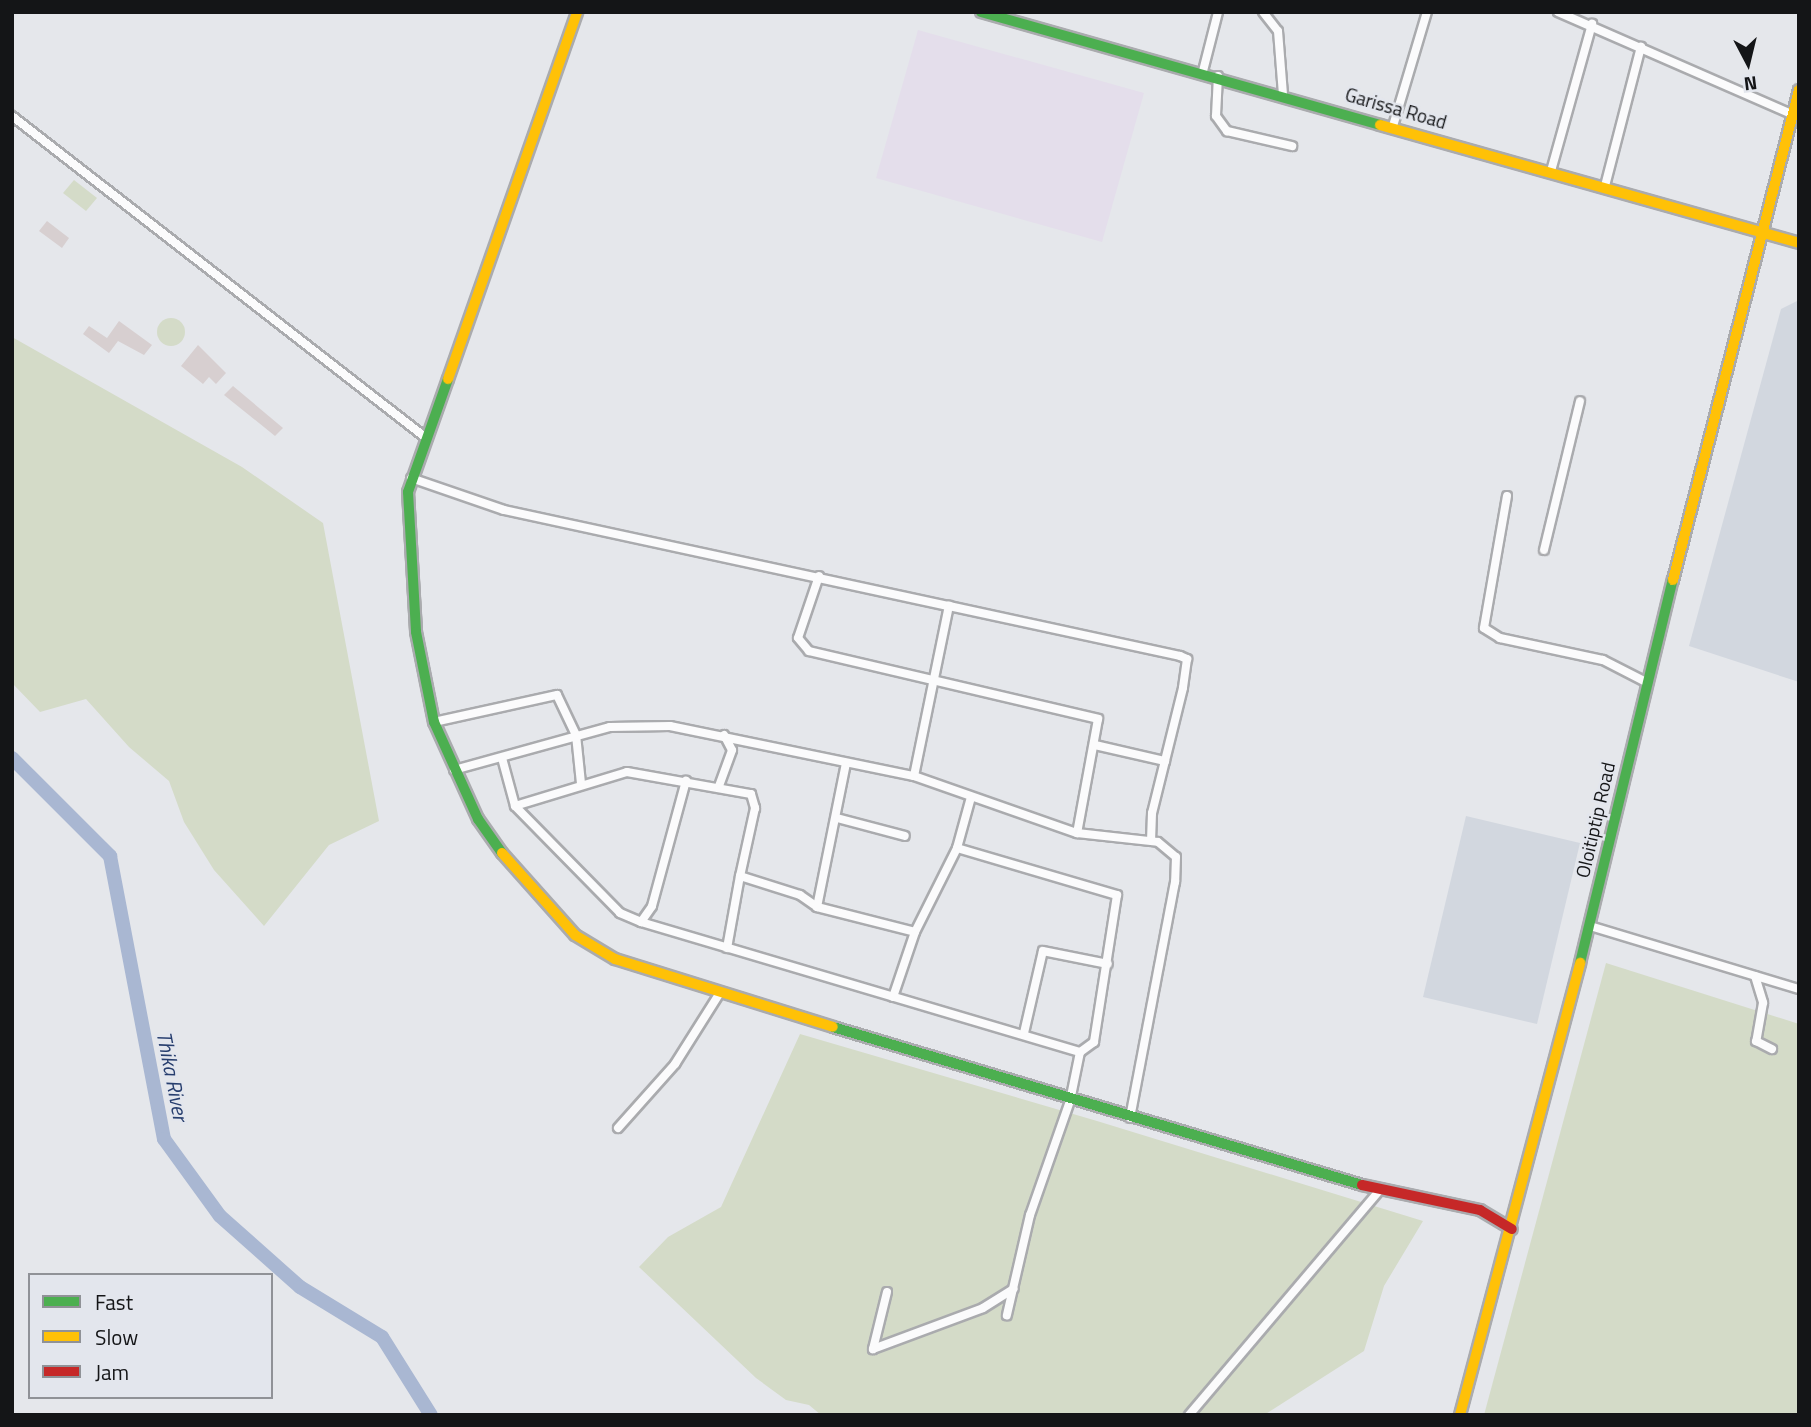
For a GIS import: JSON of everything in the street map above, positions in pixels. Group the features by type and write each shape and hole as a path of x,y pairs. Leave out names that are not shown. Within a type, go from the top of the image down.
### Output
{"main road":[{"path":"578,12 411,478 407,553 434,722 454,770 507,859 575,934 595,951 719,994 1070,1101 1380,1190 1480,1210 1512,1229"},
{"name":"Garissa Road","path":"981,12 1203,71 1799,243"},
{"name":"Oloitiptip Road","path":"1461,1415 1590,926 1646,682 1799,90"}],"street":[{"path":"1203,71 1218,12"},
{"path":"1263,12 1279,31 1283,94"},
{"path":"1393,126 1427,12"},
{"path":"1558,12 1592,24 1793,114"},
{"path":"1551,170 1592,24"},
{"path":"1605,186 1641,47"},
{"path":"1218,76 1216,116 1227,131 1292,146"},
{"path":"12,116 425,437"},
{"path":"1544,550 1580,401"},
{"path":"411,478 504,510 819,576 1187,659 1151,840"},
{"path":"1507,496 1484,628 1500,638 1604,660 1646,682"},
{"path":"819,576 798,638 801,645 1098,719 1077,833"},
{"path":"914,776 937,680 949,606"},
{"path":"434,722 557,695 576,735 581,783"},
{"path":"454,770 576,735 648,724 718,732 846,763 914,776 1077,833 1151,840 1172,850 1177,865 1130,1118"},
{"path":"718,732 729,739 732,750 719,786"},
{"path":"1095,745 1165,761"},
{"path":"502,758 515,806 620,913 727,948 1024,1033 1080,1052"},
{"path":"817,907 846,763"},
{"path":"515,806 581,783 627,772 719,786 755,798 727,948"},
{"path":"641,922 652,906 686,781"},
{"path":"893,997 915,932 957,848 971,797"},
{"path":"837,818 905,836"},
{"path":"957,848 1116,895 1108,964 1094,1042 1080,1052 1070,1101 1030,1215 1007,1315"},
{"path":"740,876 800,895 817,907 915,932"},
{"path":"1590,926 1799,989"},
{"path":"1024,1033 1043,951 1108,964"},
{"path":"1755,976 1763,1003 1756,1041 1772,1049"},
{"path":"618,1128 676,1064 719,994"},
{"path":"1189,1415 1380,1190"},
{"path":"887,1292 873,1349 983,1308 1014,1289"}],"shaded area":[{"path":"918,30 1144,93 1102,242 876,178"},
{"path":"1799,300 1799,682 1689,646 1781,309"},
{"path":"1466,816 1580,843 1537,1024 1423,997"}],"green space":[{"path":"74,180 97,198 86,211 63,193"},
{"path":"171,318 181,322 185,332 181,342 171,346 161,342 157,332 161,322"},
{"path":"12,337 242,467 323,523 379,821 329,845 264,926 214,870 184,822 169,781 129,747 86,699 40,712 12,683"},
{"path":"1606,963 1799,1024 1799,1415 1484,1415"},
{"path":"800,1034 1423,1221 1384,1286 1364,1351 1264,1415 821,1415 809,1405 786,1400 756,1378 639,1267 668,1237 721,1207"}],"building":[{"path":"47,221 69,238 62,248 39,231"},
{"path":"119,321 152,345 144,355 118,341 109,353 83,334 89,326 107,338"},
{"path":"198,345 226,373 216,384 209,377 203,384 181,366"},
{"path":"233,386 283,428 275,436 224,395"}],"waterway":[{"name":"Thika River","path":"12,758 110,856 164,1139 220,1216 300,1287 382,1337 431,1415"}],"traffic: fast":[{"path":"981,12 1380,125"},
{"path":"448,379 408,492 416,632 434,722 478,819 502,853"},
{"path":"1580,963 1673,580"},
{"path":"833,1027 1362,1185"}],"traffic: slow":[{"path":"448,379 577,12"},
{"path":"1673,580 1799,90"},
{"path":"1380,125 1799,243"},
{"path":"502,853 575,935 615,959 833,1027"},
{"path":"1460,1415 1580,963"}],"traffic: jam":[{"path":"1362,1185 1480,1210 1512,1229"}]}
